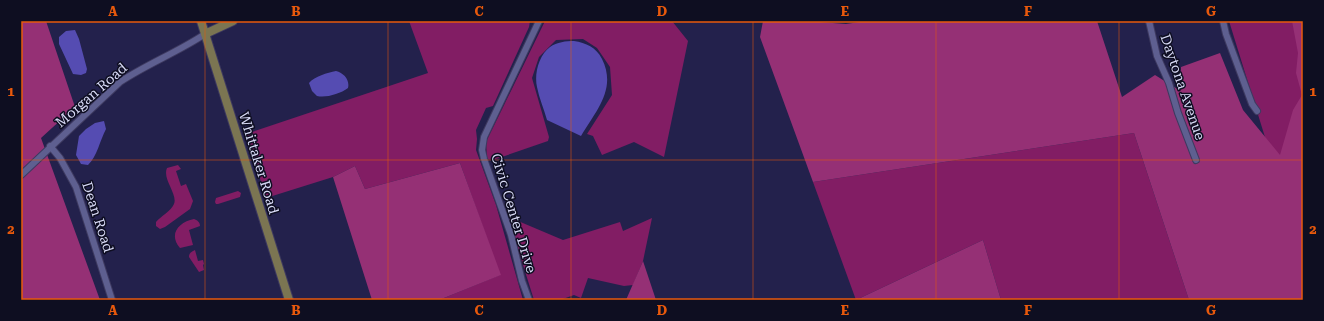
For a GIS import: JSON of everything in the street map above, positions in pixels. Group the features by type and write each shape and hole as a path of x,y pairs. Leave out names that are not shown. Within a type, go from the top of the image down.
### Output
{"main road":[{"name":"Whittaker Road","path":"201,21 289,300"},
{"path":"205,34 233,21"}],"street":[{"name":"Daytona Avenue","path":"1149,21 1157,56 1196,160"},
{"path":"1223,21 1226,34 1252,104 1257,111"},
{"name":"Civic Center Drive","path":"529,300 522,281 511,235 486,166 482,150 484,137 537,22"},
{"name":"Morgan Road","path":"21,174 120,82 205,34"},
{"name":"Dean Road","path":"50,146 60,158 76,187 112,300"}],"shaded area":[{"path":"21,21 46,21 75,107 41,138 100,300 21,300"},
{"path":"409,21 530,21 529,27 493,106 486,108 476,130 476,150 496,205 523,300 439,300 500,275 460,163 365,189 355,166 333,177 266,198 246,134 428,73"},
{"path":"545,21 672,21 688,41 664,157 634,142 602,155 593,136 587,134 612,95 610,67 597,48 583,39 556,40 539,57 532,78 549,137 548,141 493,160 487,159 486,142"},
{"path":"763,21 807,21 846,24 866,21 1097,21 1122,97 1155,75 1179,90 1181,67 1220,53 1243,110 1280,155 1293,110 1302,95 1296,73 1298,53 1292,21 1303,21 1303,300 1189,300 1134,133 813,182 760,37"},
{"path":"1229,21 1303,21 1303,198 1286,205"},
{"path":"75,30 87,69 86,73 81,75 73,74 59,44 59,37 66,31"},
{"path":"574,41 587,44 597,51 606,70 607,80 603,99 581,136 547,120 536,82 538,65 546,50 559,43"},
{"path":"336,71 342,73 346,77 348,88 333,95 317,96 312,91 309,83 318,77"},
{"path":"104,121 106,129 94,158 88,165 81,164 76,155 79,136 95,123"},
{"path":"1134,133 1189,300 1001,300 983,240 856,300 813,182"},
{"path":"460,163 501,275 439,300 372,300 333,177 355,166 365,189"},
{"path":"178,165 181,169 176,171 181,186 186,184 193,201 190,209 160,229 156,226 156,222 171,209 175,200 167,177 167,168"},
{"path":"238,191 241,193 240,197 216,204 216,198"},
{"path":"511,218 563,240 620,222 623,231 652,218 643,261 633,285 624,286 588,278 581,298 574,295 560,300 534,300 509,220"},
{"path":"194,219 198,221 200,226 189,230 193,245 180,248 175,238 175,233 184,223"},
{"path":"983,240 1001,300 856,300"},
{"path":"195,250 198,261 203,260 204,264 204,270 199,272 189,257 189,254"},
{"path":"643,261 656,300 626,300"}]}
